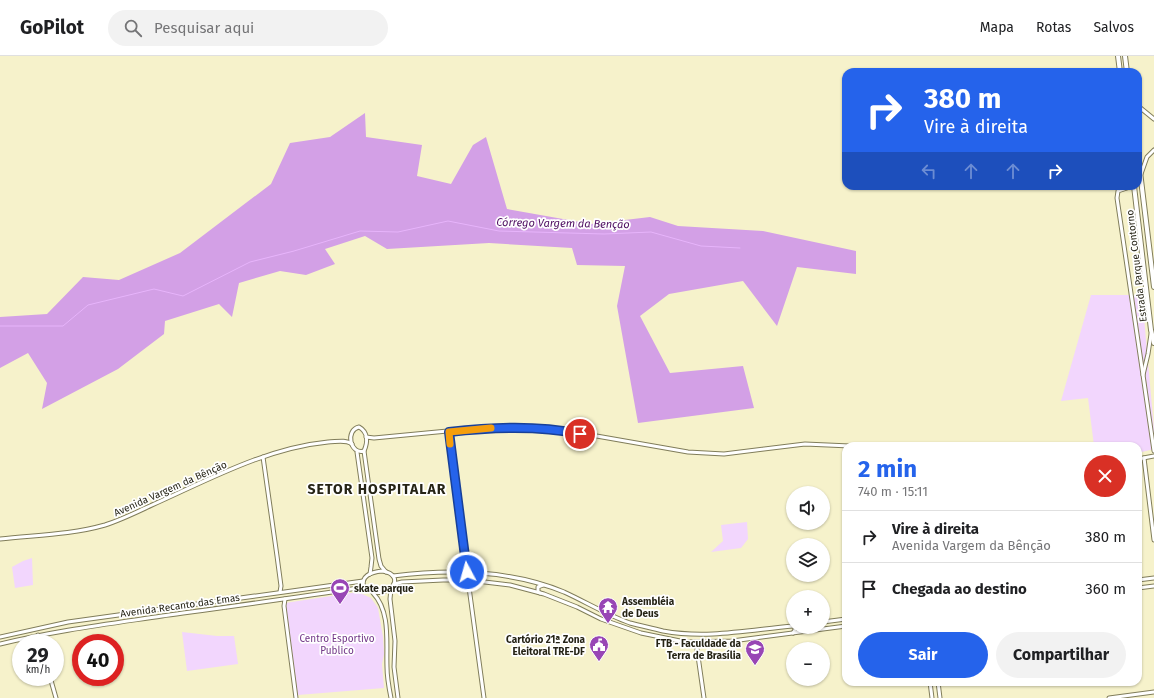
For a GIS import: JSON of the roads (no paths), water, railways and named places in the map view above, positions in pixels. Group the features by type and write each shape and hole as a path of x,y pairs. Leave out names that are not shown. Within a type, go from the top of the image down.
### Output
{"highway":[{"path":"1118,56 1120,68"},
{"path":"1125,56 1126,68"},
{"name":"Estrada Parque Contorno","path":"1134,190 1145,271 1151,330 1154,343"},
{"name":"Estrada Parque Contorno","path":"1142,190 1154,287"},
{"path":"1145,271 1150,276 1152,270"}],"main road":[{"path":"1142,109 1154,119"},
{"path":"1142,169 1147,157 1154,150"},
{"path":"1121,190 1118,191 1116,198 1154,451"},
{"path":"1143,375 1148,354 1151,330"},
{"name":"Avenida Vargem da Bênção","path":"343,441 351,436 354,429 359,427 363,430 367,439"},
{"path":"386,572 379,559 375,534 364,451 367,439 502,427 547,429 696,453 724,454 805,444 842,446"},
{"path":"449,432 467,572"},
{"path":"351,436 352,444 357,452 372,562 370,574"},
{"name":"Avenida Vargem da Bênção","path":"0,539 57,534 89,529 107,524 263,457 306,445 343,441 352,444"},
{"path":"357,452 364,451"},
{"path":"1154,456 1144,458 1154,540"},
{"path":"263,457 282,592"},
{"path":"364,512 369,510 373,512"},
{"path":"368,534 375,534"},
{"path":"391,698 387,666 388,640 384,610 381,603 373,593 364,588 363,581 364,578 370,574 377,572 386,572 393,576 435,572 467,572 528,581 563,592 630,623 688,634 733,633 786,627"},
{"path":"433,580 437,576 435,572"},
{"path":"442,572 441,576 443,580"},
{"path":"393,576 395,580 391,589 390,599 396,648 394,667 398,698"},
{"path":"1142,580 1154,578"},
{"path":"394,584 433,580 468,580 510,585 540,593 577,607 614,624 641,633 686,642 732,640 786,634"},
{"path":"468,580 484,698"},
{"name":"Avenida Recanto das Emas","path":"0,637 79,620 363,581"},
{"path":"526,589 530,586 528,581"},
{"path":"540,593 538,592 538,588 543,585"},
{"path":"1142,588 1154,586"},
{"name":"Avenida Recanto das Emas","path":"44,634 90,626 364,588"},
{"path":"373,593 391,589"},
{"path":"269,594 272,601"},
{"path":"256,595 258,598 256,603"},
{"path":"264,595 261,598 264,602"},
{"path":"280,600 284,606"},
{"path":"285,600 284,606 296,698"},
{"path":"577,607 577,602 582,601"},
{"path":"593,615 598,613 597,608"},
{"path":"89,619 86,625 90,626"},
{"path":"79,620 82,622 82,625 79,628"},
{"path":"830,621 842,620"},
{"path":"830,628 842,627"},
{"path":"732,640 735,636 733,633"},
{"path":"686,642 685,638 688,634"},
{"name":"Avenida Recanto das Emas","path":"0,644 12,641"},
{"path":"696,642 704,698"},
{"path":"53,686 56,698"},
{"path":"930,686 932,698"},
{"path":"938,686 940,698"},
{"path":"1109,698 1154,692"}],"waterway":[{"name":"Córrego Vargem da Benção","path":"0,326 63,326 88,305 154,289 183,296 250,262 294,251 360,231 398,232 448,221 499,231 604,234 651,232 701,246 740,248"}],"place":[{"name":"skate parque","path":"340,605"},
{"name":"Assembléia de Deus","path":"608,624"},
{"name":"Cartório 21ª Zona Eleitoral TRE-DF","path":"599,662"},
{"name":"FTB - Faculdade da Terra de Brasília","path":"755,666"}],"district":[{"name":"SETOR HOSPITALAR","path":"377,489"}],"park label":[{"name":"Centro Esportivo Publico","path":"337,644"}]}
